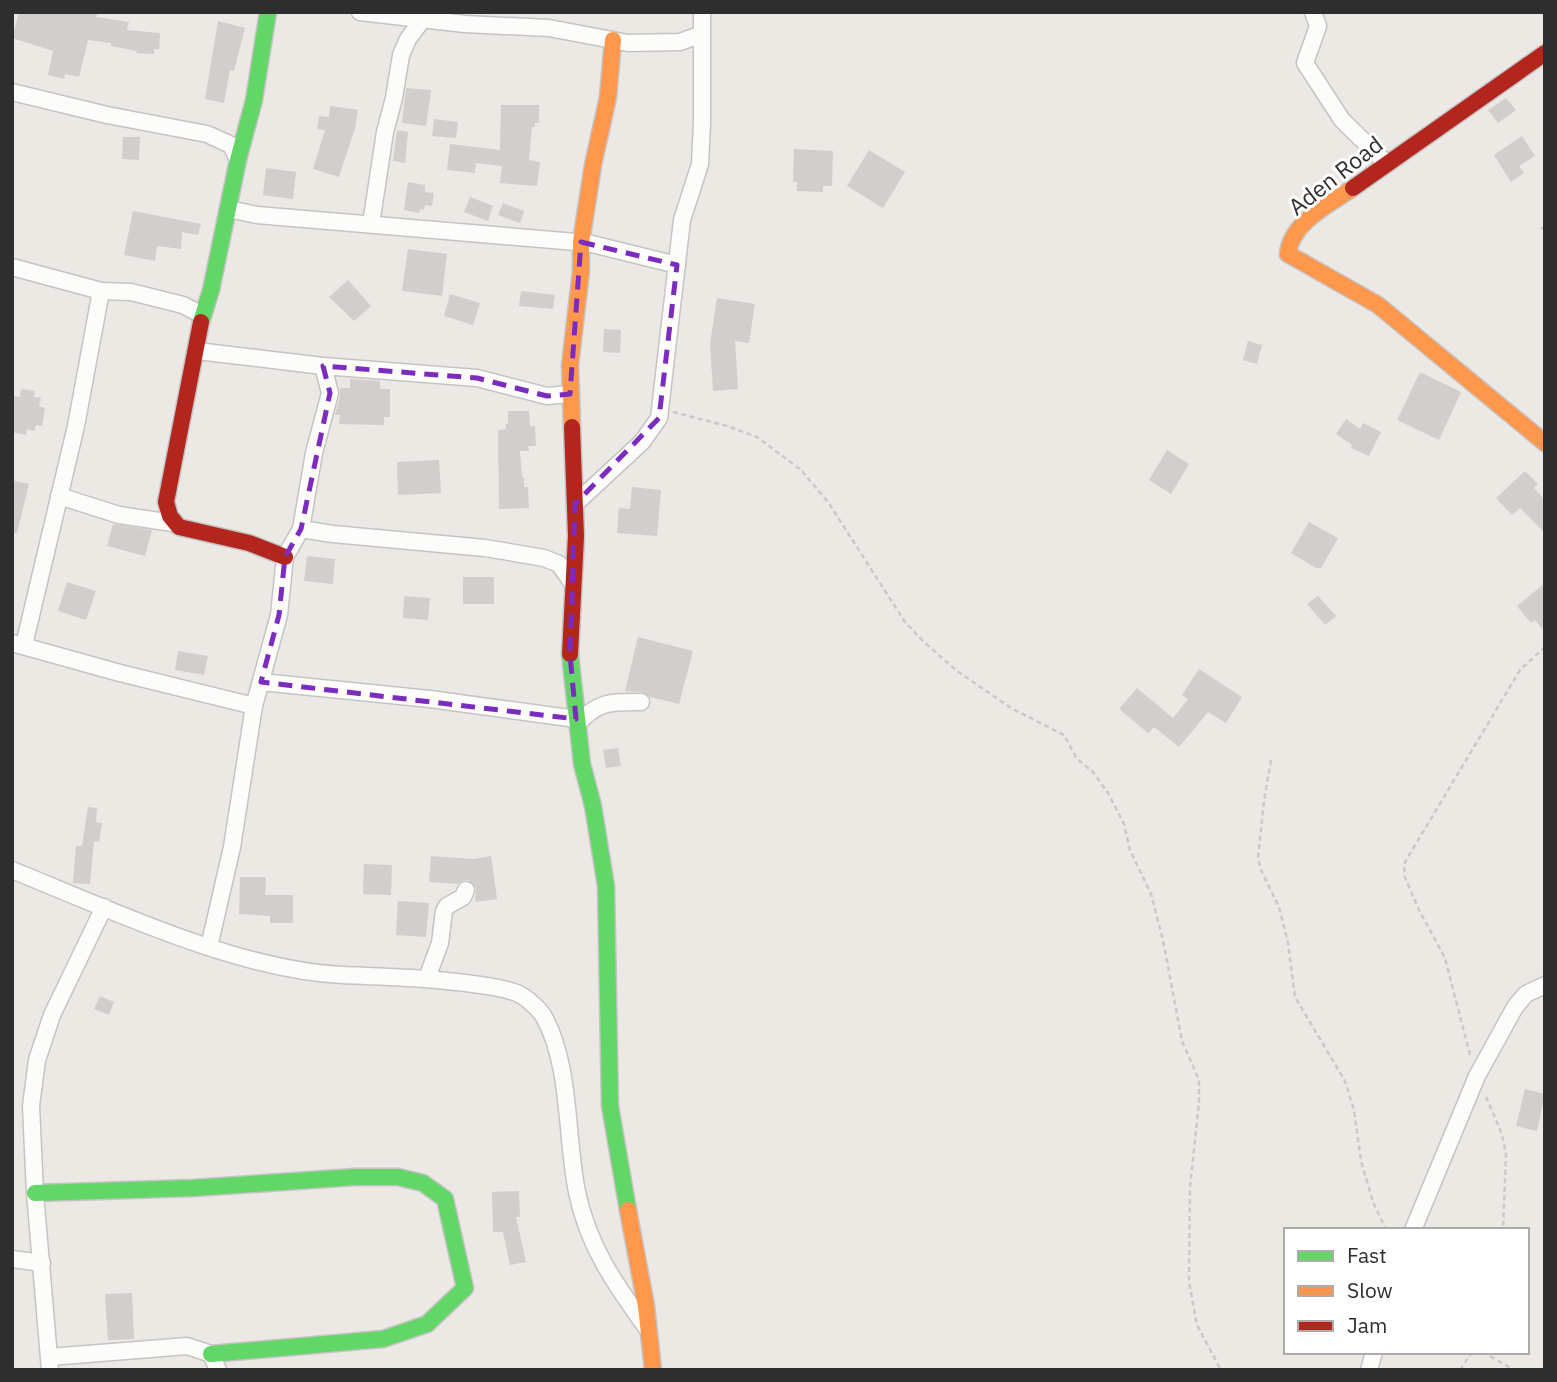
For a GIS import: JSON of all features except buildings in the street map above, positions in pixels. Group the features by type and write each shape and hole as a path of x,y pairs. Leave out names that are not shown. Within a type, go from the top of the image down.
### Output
{"street":[{"path":"173,523 168,515 168,486 197,351 202,315 211,290 238,160 254,100 268,12"},
{"path":"360,12 549,28 613,40 658,44 680,43 702,34"},
{"path":"575,504 642,442 659,418 682,220 700,164 702,12"},
{"path":"1312,12 1318,26 1305,62 1342,120 1387,163"},
{"path":"371,224 385,132 401,55 408,38 423,19"},
{"path":"613,40 608,97 593,165 581,242 581,271 570,365 576,536 570,655 582,764 593,806 606,886 610,1106 613,1132 653,1370"},
{"name":"Aden Road","path":"1545,52 1310,218 1288,245 1288,254 1378,305 1545,443"},
{"path":"12,92 107,115 207,134 231,145 238,160"},
{"path":"228,209 257,215 581,242 677,265"},
{"path":"12,267 102,291 131,292 183,304 202,315"},
{"path":"102,291 60,496 18,644 120,673 254,706"},
{"path":"197,351 323,366 477,377 547,396 570,394"},
{"path":"209,947 232,847 254,706 279,615 285,557 301,529 314,453 330,393 323,366"},
{"path":"60,496 119,515 173,523 249,543 285,557"},
{"path":"301,529 485,548 544,558 559,565 573,584"},
{"path":"261,682 430,699 577,721 597,705 607,702 641,702"},
{"path":"12,870 209,947 303,971 427,978 493,987 522,995 543,1014 557,1049 576,1190 584,1221 599,1258 648,1330"},
{"path":"427,978 440,943 444,911 447,906 463,897 466,890"},
{"path":"35,1193 398,1177 423,1183 444,1199 465,1288 428,1324 383,1339 211,1354 187,1346 50,1363 35,1193 31,1106 37,1060 52,1015 104,907"},
{"path":"1414,1228 1477,1076 1515,1007 1526,994 1545,985"},
{"path":"12,1259 42,1263"},
{"path":"211,1354 218,1370"}],"path":[{"path":"1541,229 1545,227"},
{"path":"660,410 727,426 757,438 801,470 828,502 905,622 924,642 957,671 1011,708 1064,735 1077,758 1093,772 1108,793 1124,824 1130,850 1152,894 1182,1041 1199,1080 1190,1186 1189,1282 1197,1325 1221,1370"},
{"path":"1503,1228 1506,1156 1502,1134 1477,1076 1445,958 1419,911 1404,875 1405,862 1520,670 1545,647"},
{"path":"1271,761 1258,858 1282,919 1288,943 1294,997 1345,1081 1354,1110 1361,1161 1373,1202 1385,1228"},
{"path":"1460,1370 1471,1354"},
{"path":"1486,1354 1514,1370"}],"highlighted area":[{"path":"581,242 677,265 659,418 575,504 570,655 576,719 261,682 279,615 285,557 301,529 330,393 323,366 477,378 547,396 570,394"}],"traffic: fast":[{"path":"201,322 211,290 238,160 254,100 268,12"},
{"path":"570,654 582,764 593,806 606,886 610,1106 628,1210"},
{"path":"35,1193 398,1177 423,1183 445,1199 465,1288 427,1324 383,1339 211,1354"}],"traffic: slow":[{"path":"572,427 570,365 581,271 581,242 593,165 608,97 613,40"},
{"path":"1353,188 1304,223 1296,232 1288,254 1378,305 1545,443"},
{"path":"628,1210 646,1306 653,1370"}],"traffic: jam":[{"path":"1353,188 1545,53"},
{"path":"201,322 166,502 170,516 179,527 249,543 285,557"},
{"path":"570,654 576,536 572,427"}]}
